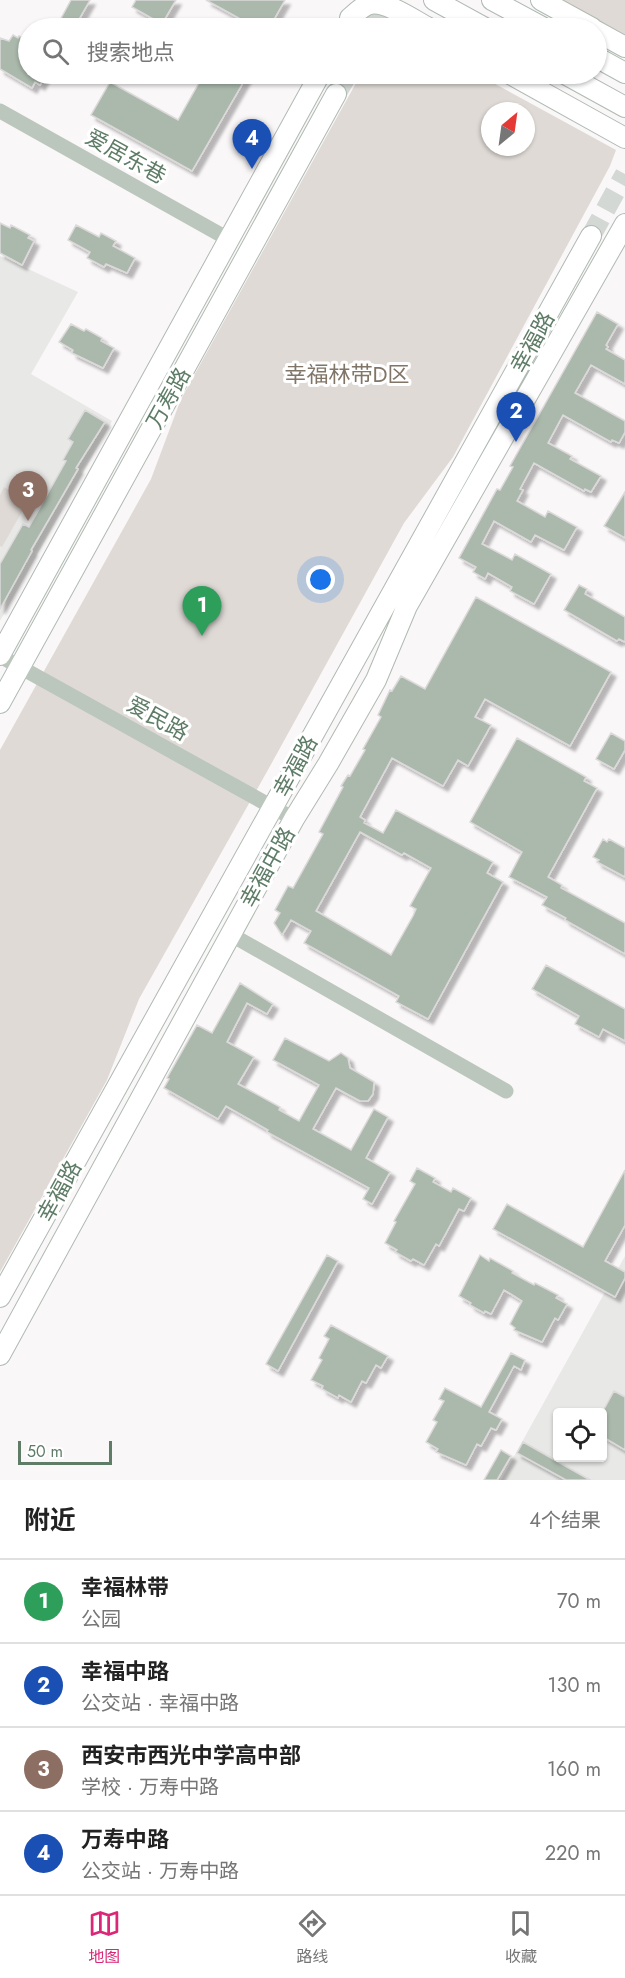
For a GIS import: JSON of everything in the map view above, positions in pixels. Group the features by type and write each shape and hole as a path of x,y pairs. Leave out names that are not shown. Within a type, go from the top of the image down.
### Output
{"main road":[{"path":"351,18 360,0"},
{"path":"434,0 467,18"},
{"path":"492,0 525,18"},
{"path":"541,0 574,18"},
{"path":"353,18 362,8 379,3 411,18"},
{"path":"607,37 625,47"},
{"path":"607,63 625,73"},
{"path":"0,656 315,84"},
{"path":"528,84 625,138"},
{"path":"583,84 625,107"},
{"name":"万寿路","path":"0,703 336,94"},
{"name":"幸福中路","path":"0,1355 294,819 376,680 407,606 625,224"},
{"name":"幸福路","path":"0,1297 591,236"}],"street":[{"name":"爱居东巷","path":"0,111 230,240"},
{"name":"爱民路","path":"0,656 294,819"},
{"path":"230,934 506,1091"}],"shaded area":[{"path":"0,256 78,292 31,374 112,421 0,621"},
{"path":"625,1256 625,1480 501,1480"}],"green space":[{"path":"560,0 625,0 625,37 607,27 607,18 592,18"},
{"name":"幸福林带D区","path":"355,84 495,84 528,102 481,102 481,156 535,156 535,106 616,150 610,166 453,457 404,523 139,999 107,1080 0,1272 0,750 151,479 181,399"},
{"path":"4,487 28,501 2,547 0,546 0,495"}],"building":[{"path":"71,0 90,0 80,18 61,18"},
{"path":"136,0 176,0 166,18 151,18 132,7"},
{"path":"206,0 285,0 275,18 239,18"},
{"path":"13,35 18,38 18,80 0,69 0,38 9,41"},
{"path":"109,84 114,84 178,120 198,84 242,84 192,171 91,115"},
{"path":"0,223 10,228 11,225 30,235 28,238 34,241 22,265 0,253"},
{"path":"76,225 99,237 101,233 116,241 113,246 135,258 127,273 106,264 104,267 87,258 90,252 68,240"},
{"path":"597,312 618,324 606,349 625,360 625,384 591,365 575,393 625,421 625,432 619,443 612,440 611,442 563,415 548,443 572,456 570,459 601,476 591,492 585,489 584,491 534,463 520,489 523,490 517,501 545,517 548,511 577,527 564,550 535,535 531,542 494,521 482,544 512,560 515,554 551,574 534,604 510,591 512,587 488,573 485,579 473,572 476,567 459,558 497,489 500,490 513,467 510,466"},
{"path":"71,324 84,331 86,329 114,348 103,368 72,353 73,350 59,342"},
{"path":"85,410 105,422 76,468 78,469 0,609 0,564 23,524 29,527 66,461 63,460 73,442 68,439"},
{"path":"625,492 625,538 604,526"},
{"path":"579,585 587,589 585,594 625,617 625,642 619,639 617,641 564,610"},
{"path":"476,597 611,672 570,746 485,699 475,717 491,725 468,766 458,760 443,786 392,758 360,817 365,820 364,823 383,833 396,810 493,862 487,873 503,882 428,1019 396,1002 399,996 304,943 311,931 291,920 282,935 274,923 280,913 275,910 288,886 293,888 323,834 319,832 343,787 341,786 348,775 350,776 365,750 363,749 381,717 378,715 390,690 392,691 401,676 425,689","holes":["360,832 402,855 404,853 431,868 410,906 416,909 413,916 391,955 316,911"]},
{"path":"611,733 625,741 625,750 614,769 596,759"},
{"path":"517,738 586,777 584,781 597,788 548,877 562,885 561,888 625,923 625,954 542,905 547,897 509,877 522,852 470,822"},
{"path":"603,839 607,842 609,839 625,848 625,877 597,862 599,860 593,857"},
{"path":"546,965 625,1009 625,1041 603,1029 599,1037 575,1024 579,1016 532,989"},
{"path":"240,983 273,1004 267,1014 247,1003 227,1042 254,1057 238,1084 280,1107 279,1110 299,1121 319,1085 273,1060 285,1038 329,1061 341,1053 348,1058 350,1068 374,1082 373,1094 368,1101 360,1101 336,1088 313,1129 351,1150 374,1109 388,1117 366,1158 390,1172 372,1204 363,1199 369,1188 267,1132 268,1130 226,1106 218,1119 164,1088 169,1079 167,1078 197,1025 212,1033"},
{"path":"417,1168 435,1178 433,1182 451,1192 453,1188 471,1198 464,1211 459,1209 439,1246 436,1244 424,1265 395,1252 397,1250 385,1243 396,1222 394,1221 415,1184 410,1181"},
{"path":"625,1170 625,1225 605,1261 625,1272 625,1278 615,1297 493,1229 507,1204 583,1247"},
{"path":"327,1255 338,1261 278,1371 266,1364"},
{"path":"480,1255 489,1261 490,1258 534,1285 535,1283 558,1295 556,1298 567,1304 558,1320 555,1318 542,1342 514,1330 515,1328 510,1324 522,1301 504,1290 491,1314 485,1311 484,1313 459,1296"},
{"path":"331,1325 388,1356 381,1368 376,1365 366,1383 362,1381 351,1402 339,1395 338,1398 311,1380 322,1360 319,1358 329,1339 324,1336"},
{"path":"511,1353 525,1360 521,1370 514,1366 489,1412 502,1419 496,1430 491,1428 481,1446 477,1444 466,1465 436,1452 438,1449 426,1442 437,1422 433,1420 444,1401 439,1399 445,1388 481,1407"},
{"path":"614,1391 625,1397 625,1450 607,1439 607,1408 605,1408"},
{"path":"523,1442 553,1459 553,1462 558,1462 590,1480 566,1480 517,1453"},
{"path":"501,1450 511,1456 497,1480 484,1480"}],"tunnel":[{"path":"378,18 388,0"},
{"path":"336,94 342,84"},
{"path":"591,236 625,174"}],"place":[{"name":"万寿中路","path":"252,169"},
{"name":"幸福中路","path":"516,442"},
{"name":"西安市西光中学高中部","path":"28,521"},
{"name":"幸福林带","path":"202,636"}]}
